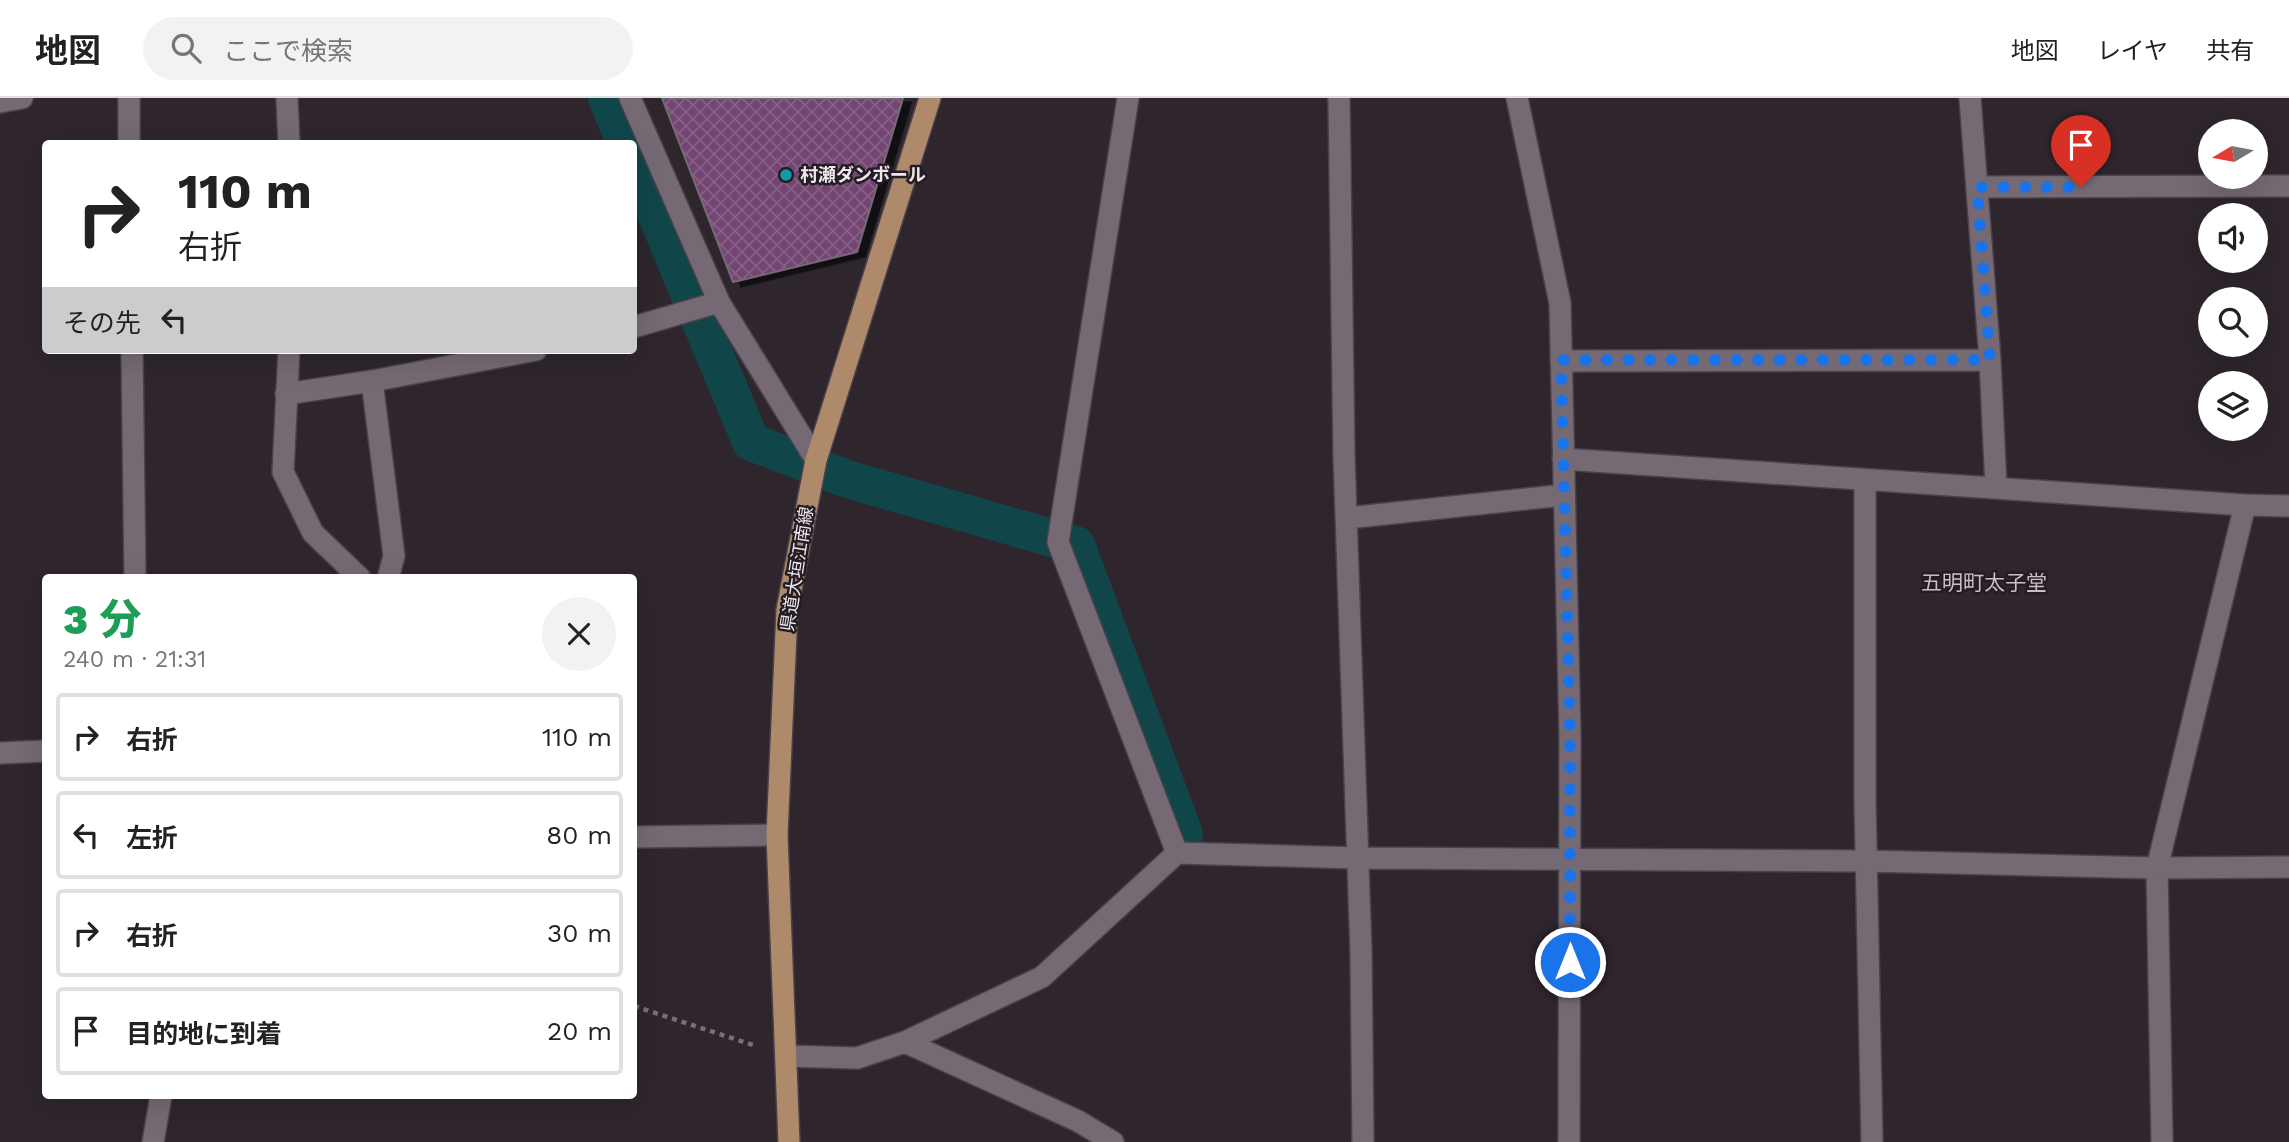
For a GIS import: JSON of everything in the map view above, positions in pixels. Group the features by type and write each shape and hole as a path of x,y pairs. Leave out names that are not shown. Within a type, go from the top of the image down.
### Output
{"main road":[{"name":"県道大垣江南線","path":"789,1142 777,835 787,610 816,460 930,98"}],"street":[{"path":"0,102 22,98"},
{"path":"129,98 129,140"},
{"path":"287,98 289,140"},
{"path":"630,98 719,302 816,460"},
{"path":"1128,98 1058,542 1177,853"},
{"path":"1339,98 1363,1142"},
{"path":"1517,98 1560,303 1570,736 1569,1142"},
{"path":"1970,98 1990,360 1996,488"},
{"path":"1977,187 2289,186"},
{"path":"637,326 719,302"},
{"path":"132,354 135,574"},
{"path":"289,354 283,472 313,533 356,574"},
{"path":"286,394 515,354"},
{"path":"1561,360 1990,360"},
{"path":"372,381 394,556 389,574"},
{"path":"1563,459 2289,506"},
{"path":"1865,480 1872,1142"},
{"path":"1347,518 1564,495"},
{"path":"2162,1142 2157,868 2245,505"},
{"path":"0,753 42,751"},
{"path":"637,837 777,835"},
{"path":"786,1056 857,1058 905,1042 1042,977 1177,853 1358,858 1867,861 2157,868 2289,867"},
{"path":"905,1042 1077,1121 1113,1142"},
{"path":"153,1142 161,1099"}],"path":[{"path":"637,1007 786,1056"}],"building":[{"name":"村瀬ダンボール","path":"662,98 903,98 857,252 733,282"}],"waterway":[{"path":"607,98 624,140"},
{"path":"637,168 751,442 847,479 1076,545 1184,834"}],"place":[{"name":"村瀬ダンボール","path":"786,175"}],"district":[{"name":"五明町太子堂","path":"1984,583"}],"route":[{"path":"1570,962 1570,736 1561,360 1990,360 1977,187 2081,187"}]}
